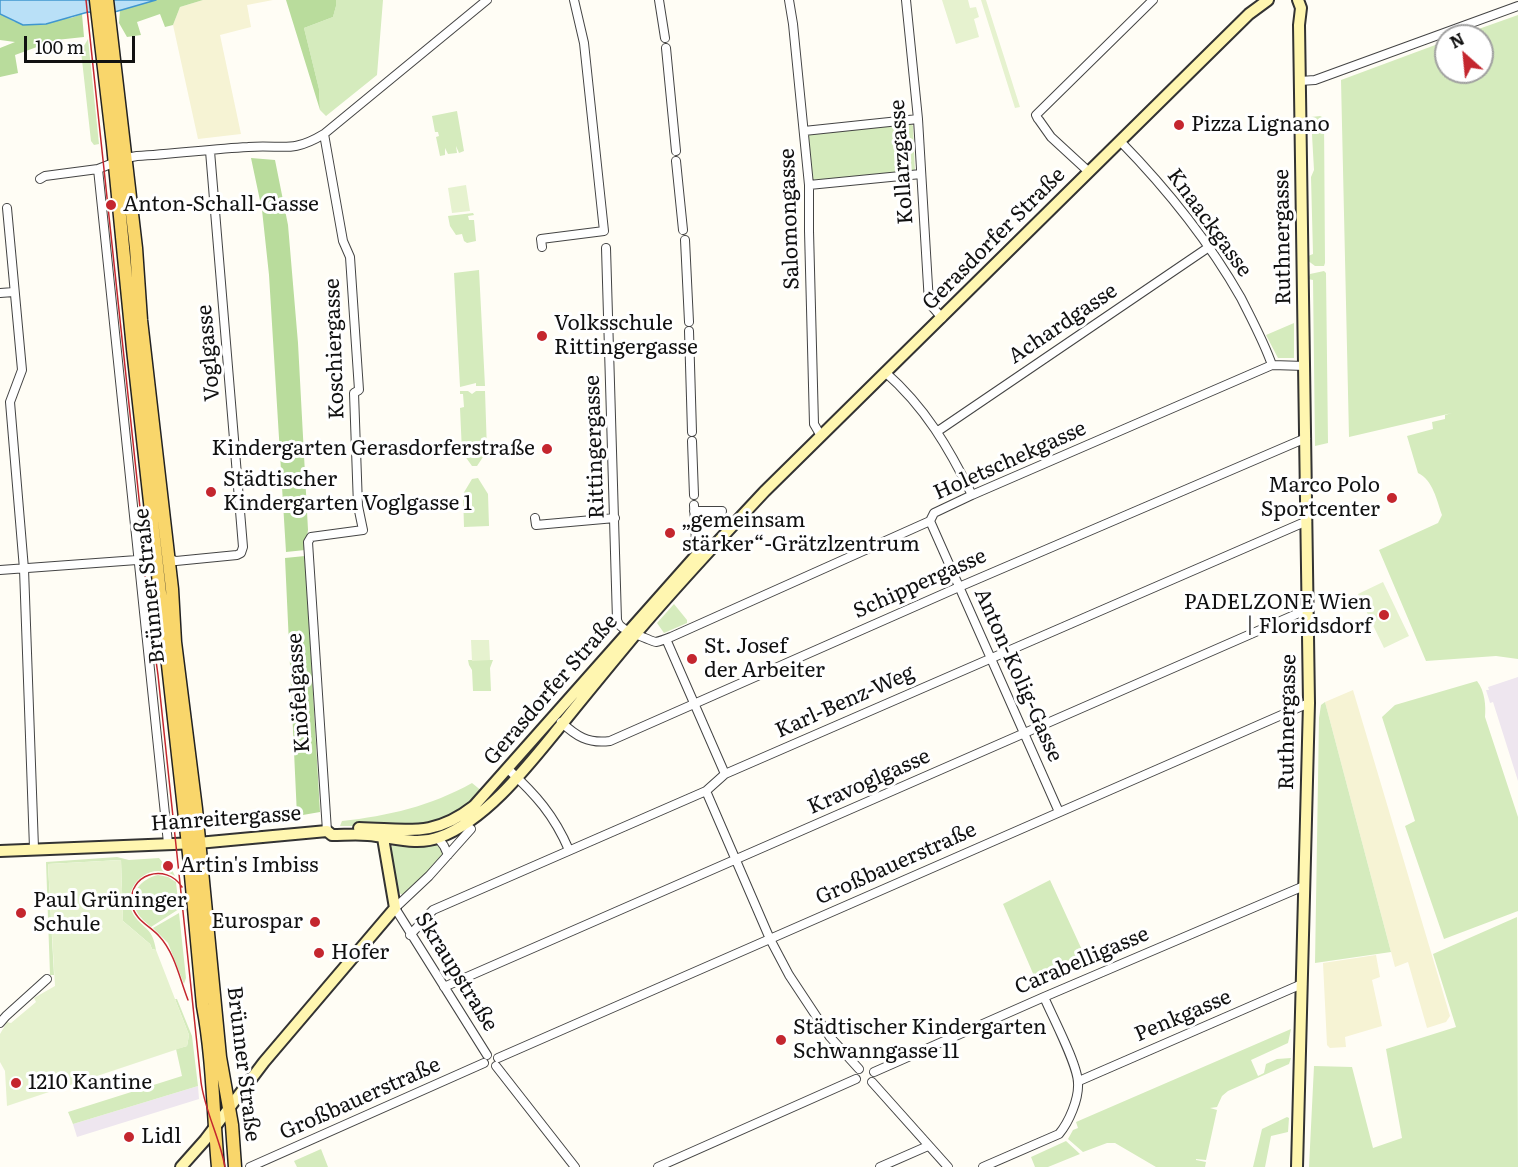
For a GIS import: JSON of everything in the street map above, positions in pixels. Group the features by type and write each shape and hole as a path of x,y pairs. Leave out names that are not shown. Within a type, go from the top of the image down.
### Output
{"main road":[{"name":"Brünner Straße","path":"96,0 104,26 120,160 154,541 220,1057 232,1125 235,1167"},
{"name":"Brünner Straße","path":"104,26 107,0"},
{"name":"Brünner Straße","path":"120,160 136,248 141,320 192,767 192,842 218,1167"}],"street":[{"path":"40,179 45,176 98,169 120,160 251,146 293,148 307,144 324,134 488,0"},
{"path":"542,247 541,239 604,231 584,43 574,0"},
{"path":"659,0 665,38"},
{"name":"Salomongasse","path":"789,0 809,185 808,231 814,424 821,436"},
{"name":"Kollarzgasse","path":"906,0 918,119 929,303 942,318"},
{"path":"1089,172 1051,137 1036,115 1153,0"},
{"name":"Gerasdorfer Straße","path":"1249,14 1259,0"},
{"name":"Gerasdorfer Straße","path":"383,838 414,841 461,828 486,809 512,773 705,550 1249,14 1268,0"},
{"name":"Ruthnergasse","path":"1289,0 1299,25"},
{"name":"Ruthnergasse","path":"1297,1167 1309,703 1299,25 1301,8 1298,0"},
{"path":"1300,81 1315,80 1518,6"},
{"path":"666,48 676,151"},
{"path":"804,132 918,119"},
{"name":"Koschiergasse","path":"308,552 308,542 311,537 363,530 358,506 354,393 358,390 350,257 343,241 324,134"},
{"name":"Knaackgasse","path":"1120,141 1181,208 1209,247 1250,315 1272,365"},
{"name":"Voglgasse","path":"168,559 176,561 237,555 241,553 243,547 210,151"},
{"path":"676,161 683,230"},
{"name":"Brünner Straße","path":"98,169 168,843"},
{"path":"809,185 921,174"},
{"path":"7,208 22,370 10,402 24,569 34,848"},
{"path":"685,240 689,322"},
{"name":"Achardgasse","path":"938,431 1209,247"},
{"name":"Rittingergasse","path":"606,248 617,620 620,626 633,633"},
{"path":"0,293 14,292"},
{"path":"689,331 692,432"},
{"name":"Holetschekgasse","path":"666,639 930,521 934,513 972,495 1272,365 1305,366"},
{"path":"885,372 899,384 938,431 972,495"},
{"name":"Schippergasse","path":"558,720 582,739 610,741 959,587 1306,438"},
{"path":"692,441 694,495"},
{"path":"705,550 696,542 694,508 722,511"},
{"path":"535,518 536,525 615,518"},
{"name":"Anton-Kolig-Gasse","path":"930,521 1059,812"},
{"name":"Karl-Benz-Weg","path":"410,935 433,910 706,791 725,774 1307,521"},
{"path":"154,541 159,551 168,559"},
{"name":"Knöfelgasse","path":"308,552 327,831"},
{"path":"0,570 137,561"},
{"name":"Kravoglgasse","path":"444,987 1308,609"},
{"path":"633,633 650,641 666,639 725,774"},
{"name":"Großbauerstraße","path":"497,1062 770,939 1309,703"},
{"path":"512,773 545,805 560,829 569,850"},
{"path":"706,791 770,939 789,975 830,1037 859,1069"},
{"name":"Gerasdorfer Straße","path":"327,831 359,828 437,833"},
{"path":"181,1167 228,1107 395,908 471,829"},
{"name":"Hanreitergasse","path":"0,851 192,842 327,831 332,835 371,835 383,838"},
{"path":"437,833 448,855"},
{"path":"383,838 395,908"},
{"name":"Carabelligasse","path":"874,1072 1304,886"},
{"name":"Skraupstraße","path":"395,908 486,1059"},
{"path":"0,1023 27,995 47,979"},
{"name":"Penkgasse","path":"1078,1081 1302,984"},
{"path":"985,1166 1059,1134 1065,1127 1078,1093 1078,1081 1044,997"},
{"path":"486,1059 493,1055 575,1167"},
{"name":"Großbauerstraße","path":"250,1167 486,1059"},
{"path":"856,1079 855,1073 859,1069 870,1068 875,1076 872,1082"},
{"path":"856,1079 863,1083 872,1082"},
{"path":"658,1167 856,1079"},
{"path":"872,1082 948,1167"},
{"path":"880,1167 928,1146"}],"shaded area":[{"path":"203,0 273,0 247,5 251,27 220,35 241,134 198,139 173,25 180,7"},
{"path":"1518,677 1518,781 1493,702 1490,703 1486,690 1489,690 1488,687"},
{"path":"1353,690 1450,1016 1446,1022 1427,1028 1408,962 1395,967 1325,702"},
{"path":"1376,955 1380,977 1372,980 1382,1026 1345,1037 1346,1047 1330,1048 1327,1045 1323,963"},
{"path":"198,1086 199,1099 77,1137 73,1124"}],"green space":[{"path":"156,0 203,0 180,7 173,25 165,27 160,14 137,22 141,35 127,37 119,23 120,10"},
{"path":"286,0 336,0 333,17 304,28 319,89 320,110"},
{"path":"336,0 383,0 377,75 326,116 320,110 319,89 304,28 333,17"},
{"path":"942,0 968,0 970,8 976,7 979,17 974,19 979,37 956,44"},
{"path":"981,0 986,0 1020,107 1015,108"},
{"path":"0,14 15,22 71,18 82,14 84,37 56,40 15,55 18,73 0,77 0,48 15,42 0,40"},
{"path":"1518,15 1518,659 1496,656 1426,661 1379,550 1438,523 1442,515 1436,497 1431,486 1418,473 1407,436 1433,429 1432,422 1445,419 1445,415 1452,413 1349,437 1341,80 1434,45 1434,84 1494,84 1493,24"},
{"path":"88,39 99,144 94,145 91,141 81,51"},
{"path":"457,111 464,151 459,153 456,146 457,153 448,154 445,148 445,155 440,156 436,137 439,136 438,132 435,132 432,116"},
{"path":"1311,117 1324,118 1325,263 1324,266 1315,266 1307,260 1308,256 1313,254 1311,177 1314,170"},
{"path":"910,123 913,126 915,172 812,180 808,133"},
{"path":"251,158 275,160 288,225 298,343 308,530 305,550 286,552 269,275 262,210"},
{"path":"466,185 470,211 452,213 448,188"},
{"path":"473,213 474,215 468,216 469,220 474,220 476,241 467,243 462,234 456,235 450,226 448,216"},
{"path":"479,270 485,386 476,386 476,383 460,387 454,273"},
{"path":"1324,271 1326,273 1328,443 1315,446 1313,280 1308,279 1310,274"},
{"path":"1294,323 1294,358 1278,358 1266,335"},
{"path":"460,391 468,391 472,394 476,391 485,391 487,451 477,466 472,466 462,452 460,408 464,407 463,394 460,394"},
{"path":"478,478 488,494 489,526 464,527 463,494 472,479"},
{"path":"305,556 320,812 297,816 285,558"},
{"name":"PADELZONE Wien | Floridsdorf","path":"1383,582 1409,636 1384,648 1358,594"},
{"path":"674,604 687,623 664,633 657,623"},
{"path":"471,640 489,640 490,660 472,661"},
{"path":"468,660 493,660 490,668 491,691 473,691 472,670"},
{"path":"1477,681 1482,689 1485,717 1518,817 1518,911 1444,939 1405,826 1415,821 1382,717 1395,705"},
{"path":"1325,702 1391,952 1315,963 1319,718 1321,705"},
{"path":"472,783 483,792 479,797 435,826 340,826 342,821 393,813 425,804"},
{"path":"396,842 432,842 442,848 443,854 441,860 403,895 395,891 390,848"},
{"path":"117,857 129,860 159,858 166,864 166,868 171,868 175,876 167,872 151,872 138,880 130,896 130,907 138,920 151,933 156,950 152,949 150,944 123,921 121,860 48,864 54,975 50,975 46,862"},
{"path":"121,860 123,921 150,944 152,949 156,950 189,1035 187,1046 7,1106 5,1071 0,1062 0,1034 7,1022 11,1023 36,1002 34,998 55,986 48,864"},
{"path":"158,875 176,882 179,909 151,927 138,914 133,899 141,884"},
{"path":"1050,880 1088,963 1038,985 1003,904"},
{"path":"179,913 186,978 184,984 168,943 153,928"},
{"path":"1517,917 1518,1167 1309,1167 1314,1066 1352,1067 1373,1148 1402,1138 1386,1049 1456,1027 1433,954"},
{"path":"175,999 177,999 192,1036 198,1086 73,1124 68,1112 182,1076 176,1049 187,1046 189,1035"},
{"path":"1291,1029 1288,1043 1251,1060 1258,1076 1264,1073 1266,1064 1277,1059 1291,1058 1289,1064 1228,1091 1222,1096 1217,1107 1210,1108 1217,1110 1206,1160 1196,1159 1206,1162 1205,1167 1156,1167 1115,1143 1107,1143 1083,1152 1068,1139 1073,1130 1078,1128 1076,1122"},
{"path":"1289,1118 1288,1132 1271,1136 1265,1167 1253,1167 1262,1129"},
{"path":"1066,1141 1080,1154 1048,1167 1035,1167 1031,1157"},
{"path":"321,1149 328,1167 297,1167 294,1161"}],"water":[{"path":"0,0 156,0 111,13 88,12 46,24 23,25 0,14"}],"tram line":[{"path":"86,0 143,536 146,589 158,675 201,1082 225,1167"},
{"path":"182,887 175,879 167,875 149,875 135,886 132,905 139,919 165,943 188,1000"}],"place":[{"name":"Pizza Lignano","path":"1179,125"},
{"name":"Anton-Schall-Gasse","path":"111,205"},
{"name":"Volksschule Rittingergasse","path":"542,336"},
{"name":"Kindergarten Gerasdorferstraße","path":"547,449"},
{"name":"Städtischer Kindergarten Voglgasse 1","path":"211,492"},
{"name":"Marco Polo Sportcenter","path":"1392,498"},
{"name":"„gemeinsam stärker“-Grätzlzentrum","path":"670,533"},
{"name":"PADELZONE Wien | Floridsdorf","path":"1384,615"},
{"name":"St. Josef der Arbeiter","path":"692,659"},
{"name":"Artin's Imbiss","path":"168,866"},
{"name":"Paul Grüninger Schule","path":"21,913"},
{"name":"Eurospar","path":"315,922"},
{"name":"Hofer","path":"319,953"},
{"name":"Städtischer Kindergarten Schwanngasse 11","path":"781,1040"},
{"name":"1210 Kantine","path":"16,1083"},
{"name":"Lidl","path":"129,1137"}]}
